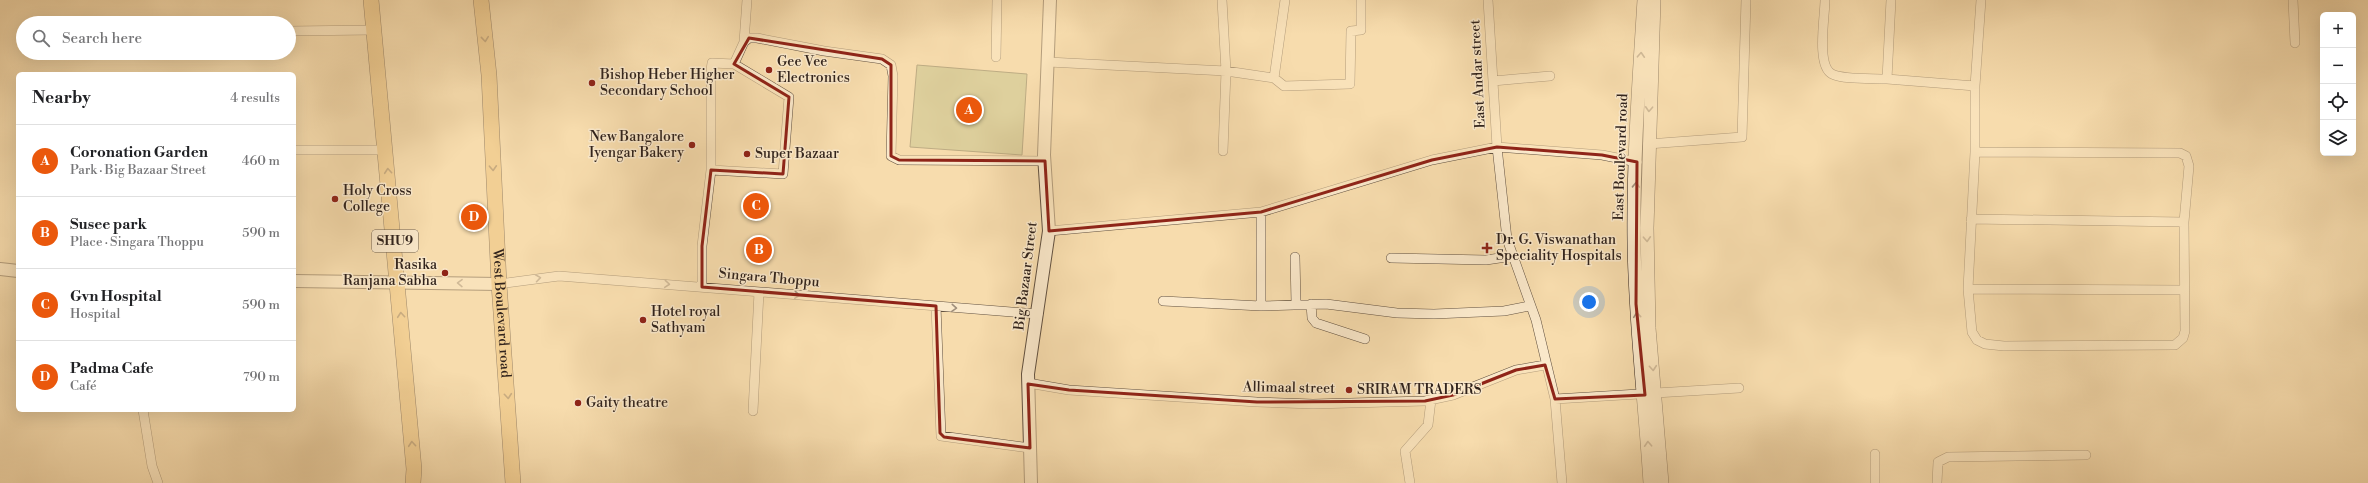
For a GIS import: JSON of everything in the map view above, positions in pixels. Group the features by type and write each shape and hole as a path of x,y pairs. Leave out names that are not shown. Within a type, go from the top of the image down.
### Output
{"main road":[{"name":"SHU9","path":"371,0 398,282 414,469 413,483"},
{"name":"West Boulevard road","path":"481,0 489,75 499,284 513,483"},
{"name":"East Boulevard road","path":"1644,0 1634,235 1636,296 1650,394 1650,483"},
{"path":"1654,0 1648,144 1650,394 1662,483"}],"street":[{"path":"734,64 744,42 747,0"},
{"path":"996,57 997,0"},
{"name":"Big Bazaar Street","path":"1031,483 1028,383 1049,231 1045,161 1050,0"},
{"path":"1222,0 1226,71 1223,151"},
{"path":"1274,78 1285,0"},
{"path":"1048,62 1226,71 1274,78 1284,86 1350,84 1351,31 1361,30 1361,0"},
{"name":"East Andar street","path":"1488,0 1497,147 1507,239 1529,306 1536,320 1545,365 1555,399 1562,483"},
{"path":"1648,144 1742,138 1746,0"},
{"path":"1825,0 1822,53 1826,68 1831,74 1839,76 1975,86"},
{"path":"1887,79 1891,0"},
{"path":"1975,152 2183,153 2188,157 2189,164 2184,222 2184,335 2175,345 2004,346 1985,344 1977,340 1972,332 1968,289 1975,152 1975,86 1981,0"},
{"path":"2292,0 2295,43"},
{"path":"296,31 374,30"},
{"path":"744,42 749,38 757,38 824,51 882,59 891,66 893,76 891,156 899,160 1045,161"},
{"path":"702,287 702,246 711,170 712,63 734,64 788,96 783,174 711,170"},
{"path":"1492,81 1550,76"},
{"path":"1049,231 1261,212 1432,160 1497,147 1602,156 1636,162"},
{"path":"296,150 386,150"},
{"path":"1261,212 1261,306"},
{"path":"1971,219 2184,222"},
{"path":"1391,258 1486,260 1513,256"},
{"path":"1295,257 1296,303"},
{"path":"0,269 16,271"},
{"name":"Singara Thoppu","path":"499,284 559,276 1038,314"},
{"path":"296,281 499,284"},
{"path":"1968,289 2183,290"},
{"path":"753,411 759,292"},
{"path":"1163,301 1261,306 1296,303 1434,314 1504,311 1529,306"},
{"path":"1312,304 1312,318 1316,323 1365,339"},
{"path":"936,306 941,436 1030,448"},
{"name":"Allimaal street","path":"1028,383 1069,390 1257,402 1313,404 1431,400 1453,395 1516,370 1545,365"},
{"path":"1555,399 1739,388"},
{"path":"1410,483 1405,451 1428,426 1431,400"},
{"path":"143,412 152,466 158,483"},
{"path":"1875,454 1875,483"},
{"path":"1937,483 1938,462 1948,456 2086,455"}],"highlighted area":[{"path":"749,38 882,59 891,65 891,156 899,160 1045,161 1049,231 1261,212 1432,160 1497,147 1602,155 1637,162 1636,304 1645,395 1555,399 1545,365 1516,370 1453,395 1425,401 1257,402 1069,390 1028,384 1030,448 944,437 940,433 936,306 702,287 702,246 711,170 783,174 789,97 734,64"}],"green space":[{"path":"917,65 1027,74 1022,155 910,147"}],"place":[{"name":"Gee Vee Electronics","path":"769,70"},
{"name":"Bishop Heber Higher Secondary School","path":"592,83"},
{"name":"Coronation Garden","path":"969,110"},
{"name":"New Bangalore Iyengar Bakery","path":"692,145"},
{"name":"Super Bazaar","path":"747,154"},
{"name":"Holy Cross College","path":"335,199"},
{"name":"Gvn Hospital","path":"756,206"},
{"name":"Padma Cafe","path":"474,217"},
{"name":"Dr. G. Viswanathan Speciality Hospitals","path":"1487,248"},
{"name":"Susee park","path":"759,250"},
{"name":"Rasika Ranjana Sabha","path":"445,273"},
{"name":"Hotel royal Sathyam","path":"643,320"},
{"name":"SRIRAM TRADERS","path":"1349,390"},
{"name":"Gaity theatre","path":"578,403"}]}
